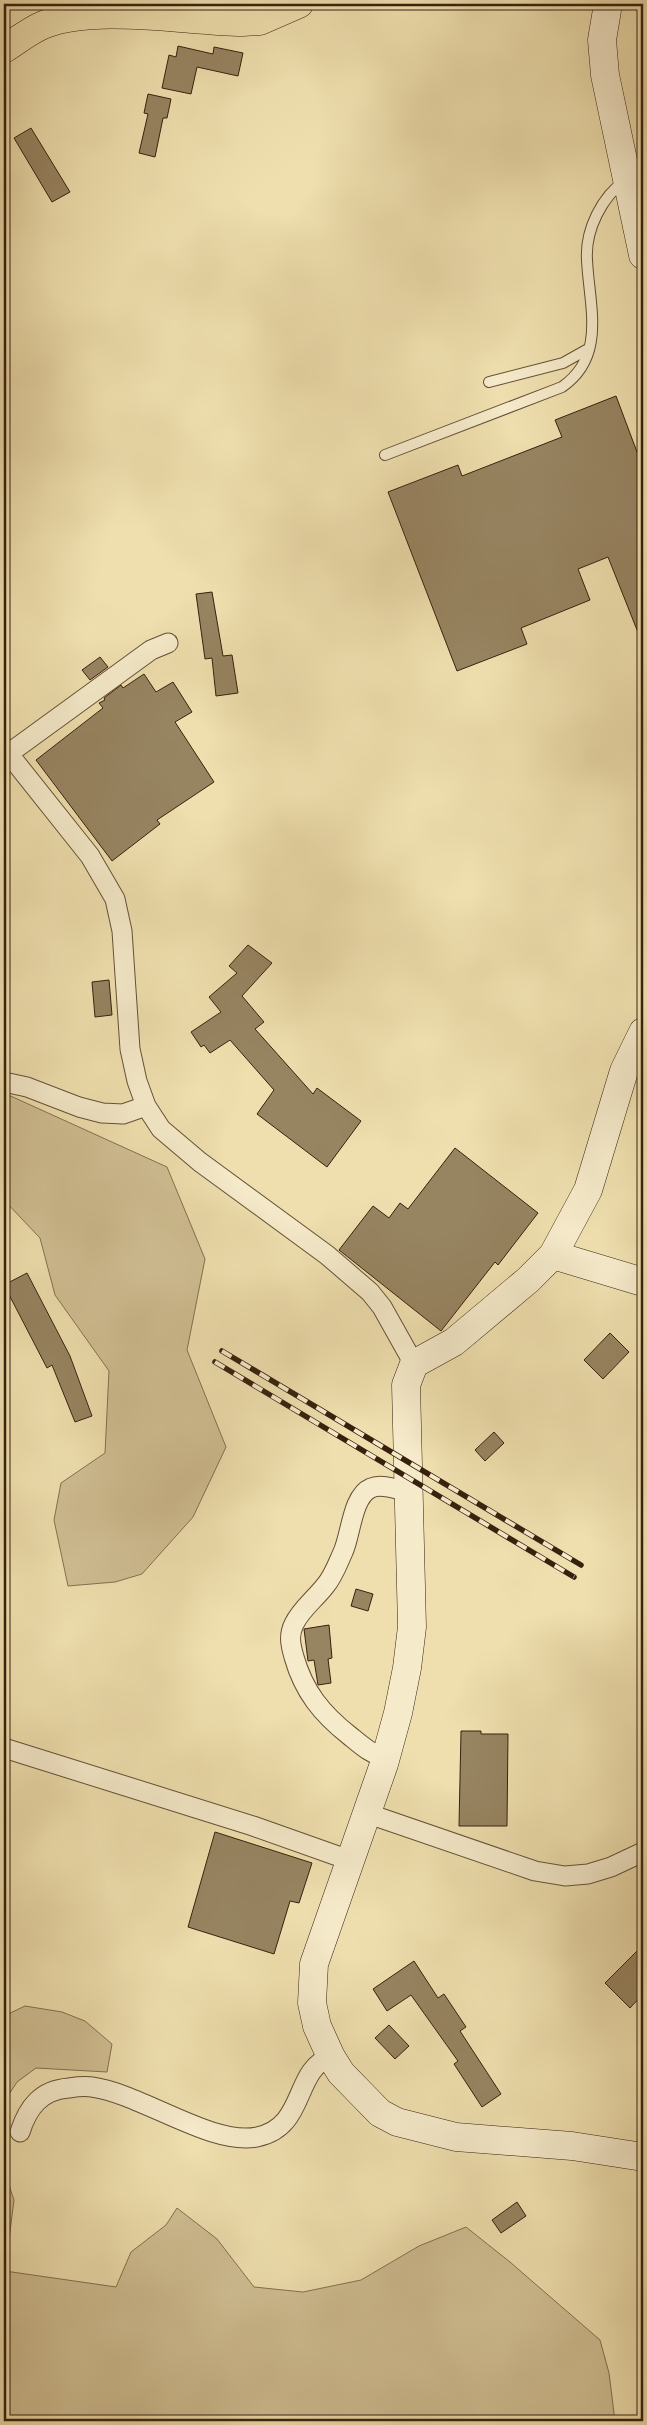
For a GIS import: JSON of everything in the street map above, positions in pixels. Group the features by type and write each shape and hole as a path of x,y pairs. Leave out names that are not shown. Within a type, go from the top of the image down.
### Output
{"main road":[{"path":"4,49 27,33 64,19 124,16 242,22 260,20 299,4"}],"street":[{"path":"608,4 602,40 605,75 643,256"},
{"path":"168,643 151,650 6,751 90,856 115,899 122,930 130,1049 146,1106 161,1129 177,1145 327,1255 370,1292 382,1308 414,1364"},
{"path":"643,1032 624,1071 588,1190 553,1256 528,1280 454,1342 414,1364 406,1385 412,1627 398,1713 385,1758 314,1964 312,2003 317,2026 331,2057 358,2093 380,2113 397,2122 456,2137 572,2146 643,2157"},
{"path":"4,1082 27,1087 79,1107 102,1113 124,1114 146,1106"},
{"path":"553,1256 643,1282"},
{"path":"385,1758 365,1749 331,1722 315,1703 304,1687 289,1641 294,1624 305,1608 327,1584 338,1563 360,1496 372,1487 387,1487 408,1492"},
{"path":"4,1748 253,1826 349,1860"},
{"path":"366,1813 527,1868 565,1876 588,1874 611,1867 643,1852"},
{"path":"20,2132 25,2116 40,2097 54,2089 90,2086 113,2092 221,2136 259,2137 284,2123 295,2108 311,2071 321,2060 331,2057"}],"lane":[{"path":"385,455 562,387 575,378 586,359 594,324 586,259 588,244 602,204 613,189 626,180"},
{"path":"489,382 563,363 588,349"}],"shaded area":[{"path":"4,1093 167,1167 205,1259 187,1350 226,1447 193,1517 142,1574 115,1582 68,1586 54,1520 61,1483 105,1453 109,1371 55,1295 40,1238 4,1200"},
{"path":"25,2006 62,2012 85,2021 112,2044 107,2072 36,2068 17,2082 4,2102 4,2016"},
{"path":"4,2171 14,2200 5,2271 116,2287 131,2252 166,2225 177,2208 217,2239 254,2287 303,2292 361,2280 419,2246 466,2227 510,2262 600,2340 609,2373 615,2421 4,2421"}],"building":[{"path":"178,46 213,54 214,47 243,53 238,76 197,67 191,94 162,88 169,55 176,57"},
{"path":"148,94 171,99 167,118 163,118 155,157 139,153 148,114 144,113"},
{"path":"31,128 70,192 52,202 14,138"},
{"path":"616,396 643,468 643,645 608,557 578,569 590,600 521,628 527,644 457,671 388,492 458,465 462,476 562,437 555,420"},
{"path":"212,592 223,656 232,655 238,693 216,696 212,658 205,659 196,594"},
{"path":"100,657 108,667 90,680 82,670"},
{"path":"144,674 156,692 173,682 192,712 175,722 214,782 157,820 160,824 112,861 36,760 103,708 99,703 105,700 104,698 121,685 123,688"},
{"path":"248,945 272,963 242,996 264,1022 255,1029 313,1094 317,1088 361,1121 327,1167 257,1114 274,1090 230,1040 210,1053 204,1045 201,1047 191,1032 221,1012 209,997 237,973 229,966"},
{"path":"109,980 112,1015 95,1017 92,982"},
{"path":"455,1148 538,1213 498,1265 495,1262 441,1331 339,1250 373,1206 389,1218 400,1203 408,1209"},
{"path":"27,1273 70,1356 92,1416 75,1422 52,1365 47,1368 4,1285"},
{"path":"610,1333 629,1352 603,1379 584,1360"},
{"path":"494,1432 504,1443 485,1461 475,1450"},
{"path":"356,1589 373,1594 368,1611 351,1606"},
{"path":"329,1625 332,1658 328,1659 331,1683 318,1685 314,1660 308,1661 304,1629"},
{"path":"461,1731 481,1731 481,1734 508,1734 507,1826 459,1826"},
{"path":"215,1832 312,1863 299,1903 290,1901 274,1954 188,1927"},
{"path":"643,1945 643,1994 630,2008 605,1983"},
{"path":"414,1961 438,1998 444,1994 466,2027 460,2031 501,2094 482,2107 454,2064 458,2061 411,1995 387,2011 373,1989"},
{"path":"389,2025 409,2046 395,2059 375,2038"},
{"path":"517,2202 526,2216 501,2233 492,2220"}],"railway":[{"path":"222,1351 581,1565"},
{"path":"215,1362 574,1577"}]}
